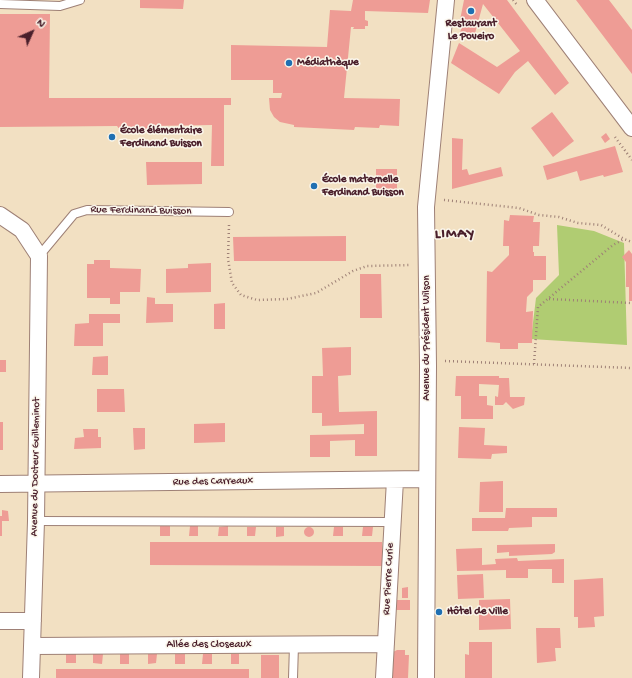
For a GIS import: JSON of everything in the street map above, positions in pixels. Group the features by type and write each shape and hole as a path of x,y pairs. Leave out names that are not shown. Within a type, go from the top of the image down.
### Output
{"street":[{"name":"Avenue du Président Wilson","path":"426,678 426,479 428,360 427,199 446,0"},
{"path":"535,0 632,128"},
{"path":"0,215 22,230 39,256"},
{"name":"Avenue du Docteur Guilleminot","path":"31,678 36,521 39,256"},
{"name":"Rue des Carreaux","path":"0,484 36,485 426,479"},
{"name":"Rue Pierre Curie","path":"384,678 395,480"},
{"path":"0,621 33,621"},
{"name":"Allée des Closeaux","path":"32,646 386,644"}],"lane":[{"path":"0,4 60,6 80,0"},
{"name":"Rue Ferdinand Buisson","path":"39,256 74,214 87,210 229,212"},
{"path":"36,521 392,522"},
{"path":"293,678 294,645"}],"path":[{"path":"427,199 518,208 539,215 559,217 578,223 601,225 624,239 632,242"},
{"path":"229,212 228,259 232,283 241,295 257,300 287,299 316,293 353,271 366,266 427,265"},
{"path":"534,364 538,307 613,245 624,239"},
{"path":"548,299 632,303"},
{"path":"428,360 632,368"}],"green space":[{"path":"557,225 594,231 624,243 627,345 531,339 536,298 559,275"}],"building":[{"path":"140,0 184,0 183,9 140,8"},
{"path":"353,0 430,0 428,13 365,11 365,20 368,21 368,26 365,26 365,29 353,29 354,27 351,27 344,98 400,99 399,126 380,125 379,128 355,127 354,130 294,127 294,125 280,122 274,117 270,110 269,98 281,98 282,93 273,93 273,80 231,80 231,45 327,47 330,10 351,11"},
{"path":"464,0 507,0 569,83 555,95 528,61 515,72 499,94 451,63 459,43 497,67 520,51 483,4 474,37 459,36 462,26 459,25"},
{"path":"576,0 609,0 632,30 632,74"},
{"path":"0,14 50,14 49,98 231,98 231,105 224,105 224,166 211,166 212,125 150,126 147,130 120,130 117,126 0,127"},
{"path":"552,112 574,141 553,157 531,128"},
{"path":"606,133 610,139 605,143 601,137"},
{"path":"452,138 463,139 462,170 467,169 469,175 501,167 503,176 452,189"},
{"path":"615,146 623,172 580,181 577,171 547,180 543,166"},
{"path":"146,162 202,162 202,184 147,185"},
{"path":"376,169 397,169 397,190 376,190"},
{"path":"510,215 534,216 533,222 540,222 539,246 533,246 533,252 534,256 546,256 546,280 533,280 533,291 527,297 526,312 533,311 532,343 518,343 518,349 500,349 500,343 486,342 487,271 492,272 509,255 509,246 503,246 504,220 509,221"},
{"path":"346,236 346,261 234,261 233,237"},
{"path":"629,250 632,254 632,301 629,301 629,287 626,287 626,262 622,257"},
{"path":"94,260 110,260 110,268 141,269 140,292 120,292 120,304 110,304 110,298 87,298 87,264 94,264"},
{"path":"211,263 211,292 166,293 166,269 188,268 188,264"},
{"path":"360,274 381,274 382,318 360,318"},
{"path":"147,297 155,298 155,304 173,304 173,322 146,323"},
{"path":"225,303 225,329 214,329 214,304"},
{"path":"89,314 120,314 120,323 103,323 103,346 74,346 75,324 89,323"},
{"path":"351,347 351,375 338,376 339,412 377,411 377,456 355,456 355,440 330,441 330,457 310,457 310,435 364,434 364,424 322,426 322,413 312,413 312,376 323,376 322,348"},
{"path":"108,356 108,375 92,375 93,357"},
{"path":"0,360 6,360 6,372 0,372"},
{"path":"456,376 499,376 499,378 509,378 510,397 525,397 524,405 513,409 506,402 503,405 495,405 495,396 498,397 499,385 479,384 479,396 487,396 487,405 493,406 493,419 461,419 461,396 455,396"},
{"path":"97,389 124,389 125,412 97,412"},
{"path":"0,422 3,422 3,450 0,450"},
{"path":"225,423 225,442 194,443 194,424"},
{"path":"459,427 485,428 484,445 507,446 507,453 492,454 491,459 458,458"},
{"path":"133,428 145,428 145,449 134,450"},
{"path":"83,429 98,429 98,437 101,437 101,448 74,449 75,438 84,437"},
{"path":"503,481 503,512 479,512 480,482"},
{"path":"506,508 557,508 557,517 532,517 532,527 509,528 508,531 472,531 472,518 505,518"},
{"path":"2,510 8,511 9,521 2,521 2,536 0,536 0,516 2,516"},
{"path":"160,526 170,526 170,536 160,536"},
{"path":"190,526 198,526 198,536 189,536"},
{"path":"228,526 228,536 218,536 219,527"},
{"path":"247,527 256,527 255,536 247,536"},
{"path":"276,527 284,527 284,536 276,537"},
{"path":"307,527 311,527 313,528 313,536 307,537 304,534 304,530"},
{"path":"334,527 343,527 343,536 333,536"},
{"path":"363,527 373,527 372,536 362,536"},
{"path":"150,542 382,542 382,566 150,565"},
{"path":"555,544 555,552 552,554 509,556 509,552 497,553 497,545"},
{"path":"482,548 482,565 496,564 495,559 517,558 518,561 564,559 564,583 552,583 552,569 528,569 528,578 506,578 506,570 457,571 456,549"},
{"path":"483,574 484,598 458,599 457,575"},
{"path":"603,578 604,616 594,617 595,627 578,628 578,617 574,617 574,580"},
{"path":"408,587 408,598 402,598 402,588"},
{"path":"510,599 511,629 479,630 479,600"},
{"path":"394,600 410,600 410,610 394,610"},
{"path":"536,628 560,628 561,648 555,648 556,661 537,663"},
{"path":"469,642 492,642 492,678 465,678 465,654 469,655"},
{"path":"397,650 405,650 405,655 409,655 408,678 390,678 393,652"},
{"path":"66,654 76,654 76,663 66,663"},
{"path":"93,654 103,654 102,664 93,663"},
{"path":"120,654 129,654 129,664 120,664"},
{"path":"148,654 157,654 156,663 148,664"},
{"path":"175,654 185,654 185,664 175,664"},
{"path":"203,654 212,654 212,664 202,664"},
{"path":"231,654 239,654 239,664 231,664"},
{"path":"261,655 279,655 279,678 261,678"},
{"path":"56,669 249,669 249,678 56,678"}],"place":[{"name":"Restaurant Le Poveiro","path":"471,11"},
{"name":"Médiathèque","path":"289,63"},
{"name":"École élémentaire Ferdinand Buisson","path":"112,137"},
{"name":"École maternelle Ferdinand Buisson","path":"314,186"},
{"name":"Hôtel de Ville","path":"439,612"}],"district":[{"name":"LIMAY","path":"455,235"}]}
